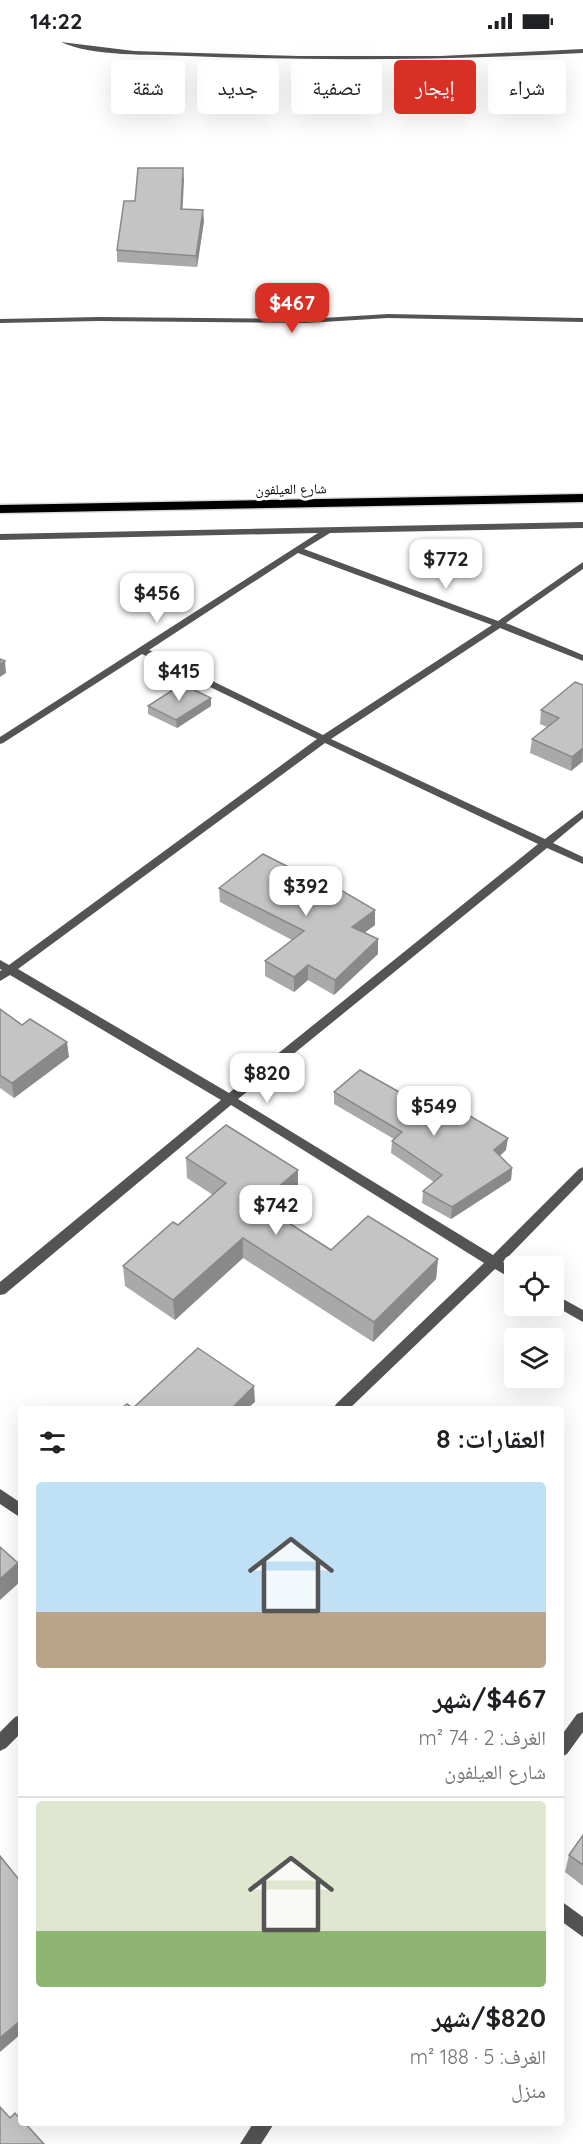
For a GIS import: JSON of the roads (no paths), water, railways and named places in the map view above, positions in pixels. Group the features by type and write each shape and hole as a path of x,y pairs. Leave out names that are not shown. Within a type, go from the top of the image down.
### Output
{"highway":[{"name":"شارع العيلفون","path":"0,509 583,498"}],"street":[{"path":"64,42 103,50 281,58 515,55 583,51"},
{"path":"0,321 99,319 307,321 388,316 583,320"},
{"path":"0,537 583,525"},
{"path":"0,741 328,530"},
{"path":"298,550 499,624 583,658"},
{"path":"504,1268 230,1099 3,970 324,739 499,624 583,565"},
{"path":"142,650 583,861"},
{"path":"0,1290 230,1099 583,813"},
{"path":"343,1406 494,1262 583,1172"},
{"path":"564,1305 583,1317"},
{"path":"0,1495 18,1510"},
{"path":"564,1745 583,1719"},
{"path":"0,1743 18,1725"},
{"path":"564,1912 583,1928"},
{"path":"249,2144 263,2126"}]}
